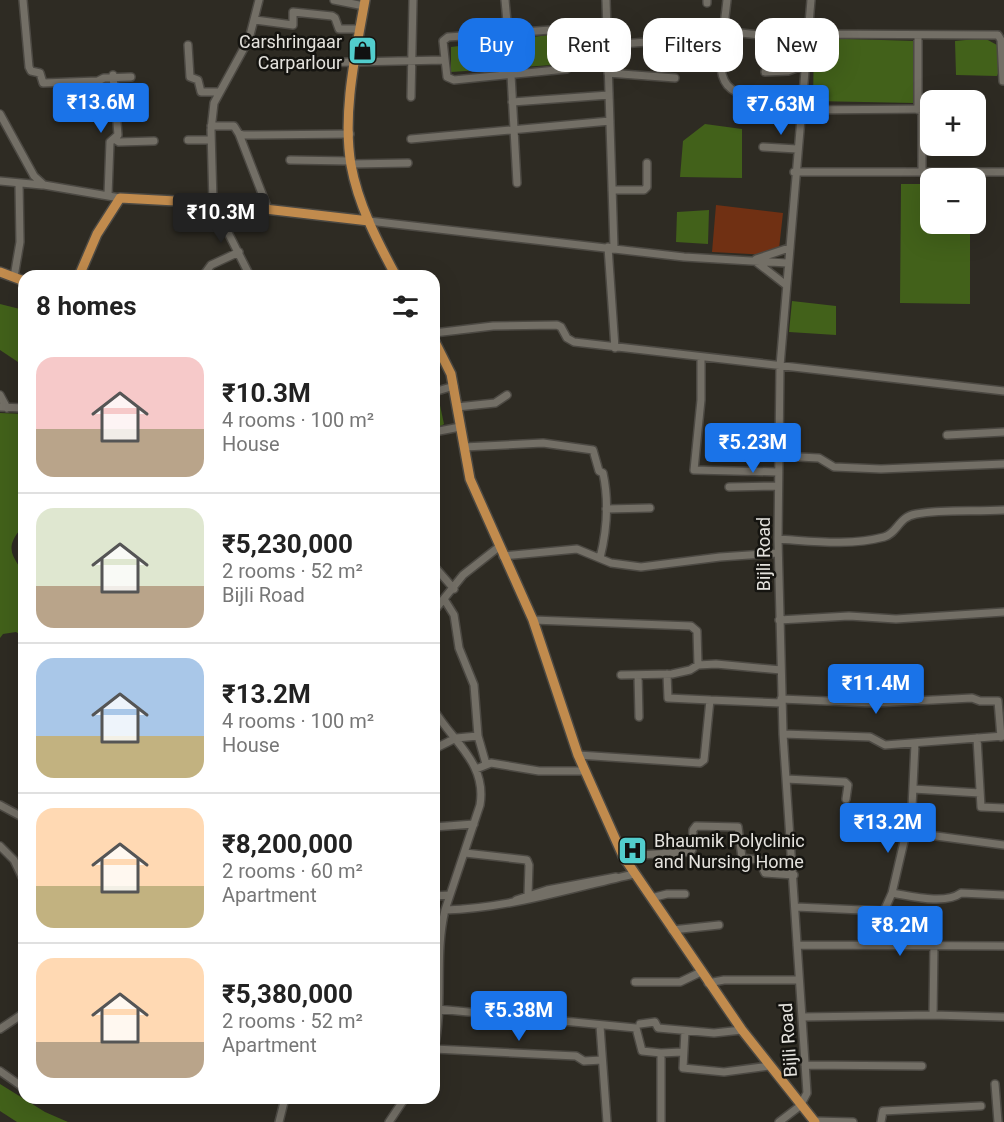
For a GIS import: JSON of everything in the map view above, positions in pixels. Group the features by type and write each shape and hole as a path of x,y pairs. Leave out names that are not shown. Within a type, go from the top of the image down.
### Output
{"main road":[{"path":"364,3 350,106 351,163 369,221 393,270"},
{"path":"82,270 97,234 120,198 213,203 369,221"},
{"path":"0,272 18,279"},
{"path":"440,356 454,386 470,479 534,620 578,755 623,856 742,1030 800,1106 815,1122"}],"street":[{"path":"23,0 29,66 31,71 41,74 43,83 98,81 114,76 131,77"},
{"path":"247,270 213,203 211,126 214,103 241,56 255,20 259,0"},
{"path":"334,0 364,3"},
{"path":"411,97 413,0"},
{"path":"505,0 507,18"},
{"path":"606,0 606,18"},
{"path":"724,18 727,0"},
{"name":"Bijli Road","path":"809,18 811,0"},
{"path":"255,20 293,25 293,12 334,17 339,29 360,29"},
{"path":"918,35 922,90"},
{"path":"839,36 1002,35 1003,81"},
{"path":"458,36 446,37 443,60 446,74 451,80 547,71"},
{"path":"188,45 190,77 198,80 201,92 219,92"},
{"path":"310,63 443,60"},
{"path":"720,72 727,87 761,99 801,106 920,110"},
{"name":"Bijli Road","path":"800,1106 807,1093 783,734 782,670 778,621 778,472 780,366 794,172 804,72"},
{"path":"615,348 608,73 675,78"},
{"path":"510,75 517,183"},
{"path":"114,76 118,135 116,140"},
{"path":"512,102 609,95"},
{"path":"0,114 34,176 44,185"},
{"path":"411,139 610,121"},
{"path":"211,126 232,126 239,134 268,209"},
{"path":"239,134 350,134"},
{"path":"108,195 110,142 116,140 119,142 154,141"},
{"path":"188,140 211,140"},
{"path":"763,147 797,149"},
{"path":"290,160 408,163"},
{"path":"612,190 644,190 647,187 647,163"},
{"path":"794,172 920,172"},
{"path":"986,172 1004,172"},
{"path":"0,181 44,185 120,198"},
{"path":"14,277 20,242 19,183"},
{"path":"369,221 684,257 787,263"},
{"path":"753,260 789,248"},
{"path":"208,270 214,263 239,252"},
{"path":"753,260 786,285"},
{"path":"440,332 492,326 557,326 564,330 570,341 615,348 1004,391"},
{"path":"701,358 700,411 694,470 778,472"},
{"path":"440,390 454,386"},
{"path":"0,395 4,407"},
{"path":"458,407 495,403 507,395"},
{"path":"440,431 460,427"},
{"path":"947,435 1004,432"},
{"path":"464,447 543,443 589,448 595,453 599,471 603,473 606,509 600,558"},
{"path":"779,456 819,458 834,467 881,469 1004,464"},
{"path":"729,487 778,486"},
{"path":"606,509 650,508"},
{"path":"778,538 824,542 876,538 887,536 901,520 917,514 1004,510"},
{"path":"440,604 472,567 500,546"},
{"path":"503,556 577,549 622,565 641,567 720,557 778,553"},
{"path":"440,574 454,589"},
{"path":"444,599 454,615 459,648 474,685 478,736 486,764"},
{"path":"778,621 849,616 896,619 1004,612"},
{"path":"534,620 692,626 697,631 698,665"},
{"path":"621,675 666,674 690,670 698,665 722,664 782,670"},
{"path":"666,674 668,698 874,703 972,698 979,701 998,701 1002,737 885,745 864,736 783,734"},
{"path":"638,675 639,717"},
{"path":"578,755 702,762 710,700"},
{"path":"440,718 476,769 481,796 465,853 449,895 440,942"},
{"path":"440,746 456,738 478,736"},
{"path":"977,738 981,807 1004,808"},
{"path":"796,907 884,911 892,893 906,832 913,789 915,744"},
{"path":"476,769 486,764 553,772 585,771"},
{"path":"786,779 845,782 848,785 846,799"},
{"path":"913,789 980,793"},
{"path":"0,806 18,815"},
{"path":"440,827 474,824"},
{"path":"623,856 689,852 692,850 693,830 696,826 738,827 742,858 759,860 768,874 794,875"},
{"path":"906,832 1004,845"},
{"path":"0,846 14,860 18,868"},
{"path":"465,853 527,860 530,865 528,895"},
{"path":"514,902 528,895 607,877 634,874"},
{"path":"445,910 476,909 514,902 615,880 619,877"},
{"path":"892,893 953,898 961,893 1004,895"},
{"path":"651,898 667,894 685,894"},
{"path":"440,896 449,895"},
{"path":"672,930 718,925"},
{"path":"933,1015 934,944"},
{"path":"797,945 1004,946"},
{"path":"635,982 680,982 701,972"},
{"path":"708,982 734,979 799,980"},
{"path":"440,1009 636,1028 642,1051 682,1052"},
{"path":"802,1017 933,1015 1004,1017"},
{"path":"0,1029 18,1017"},
{"path":"639,1024 656,1022 658,1028 724,1033 742,1030"},
{"path":"600,1026 607,1122"},
{"path":"685,1030 681,1066 689,1069 738,1071 769,1066"},
{"path":"440,1049 576,1056 584,1061 602,1060"},
{"path":"661,1053 661,1122"},
{"path":"805,1065 922,1066"},
{"path":"0,1071 18,1084"},
{"path":"995,1084 998,1122"},
{"path":"279,1122 284,1104"},
{"path":"389,1122 401,1104"},
{"path":"779,1122 800,1106"},
{"path":"881,1122 884,1111 981,1106"},
{"path":"815,1122 853,1122"}],"shaded area":[{"path":"547,35 547,65 535,66 535,37"},
{"path":"839,39 916,41 914,103 813,101 813,72 839,72"},
{"path":"986,39 997,45 1000,69 997,76 956,75 955,41"},
{"path":"458,46 458,72 451,72 451,47"},
{"path":"705,124 742,129 742,178 680,177 683,141"},
{"path":"901,184 920,184 920,234 970,234 970,304 900,303"},
{"path":"716,205 783,213 779,249 767,255 712,252"},
{"path":"709,210 708,244 676,242 677,212"},
{"path":"792,301 836,306 836,335 789,332"},
{"path":"0,304 18,308 18,362 0,350"},
{"path":"440,405 444,424 440,426"},
{"path":"0,413 18,414 18,533 14,539 12,552 18,565 18,633 3,634 0,638"},
{"path":"0,1084 18,1095 18,1104 32,1104 68,1122 17,1122 0,1111"}],"place":[{"name":"Carshringaar Carparlour","path":"363,51"},
{"name":"Bhaumik Polyclinic and Nursing Home","path":"633,850"}]}
